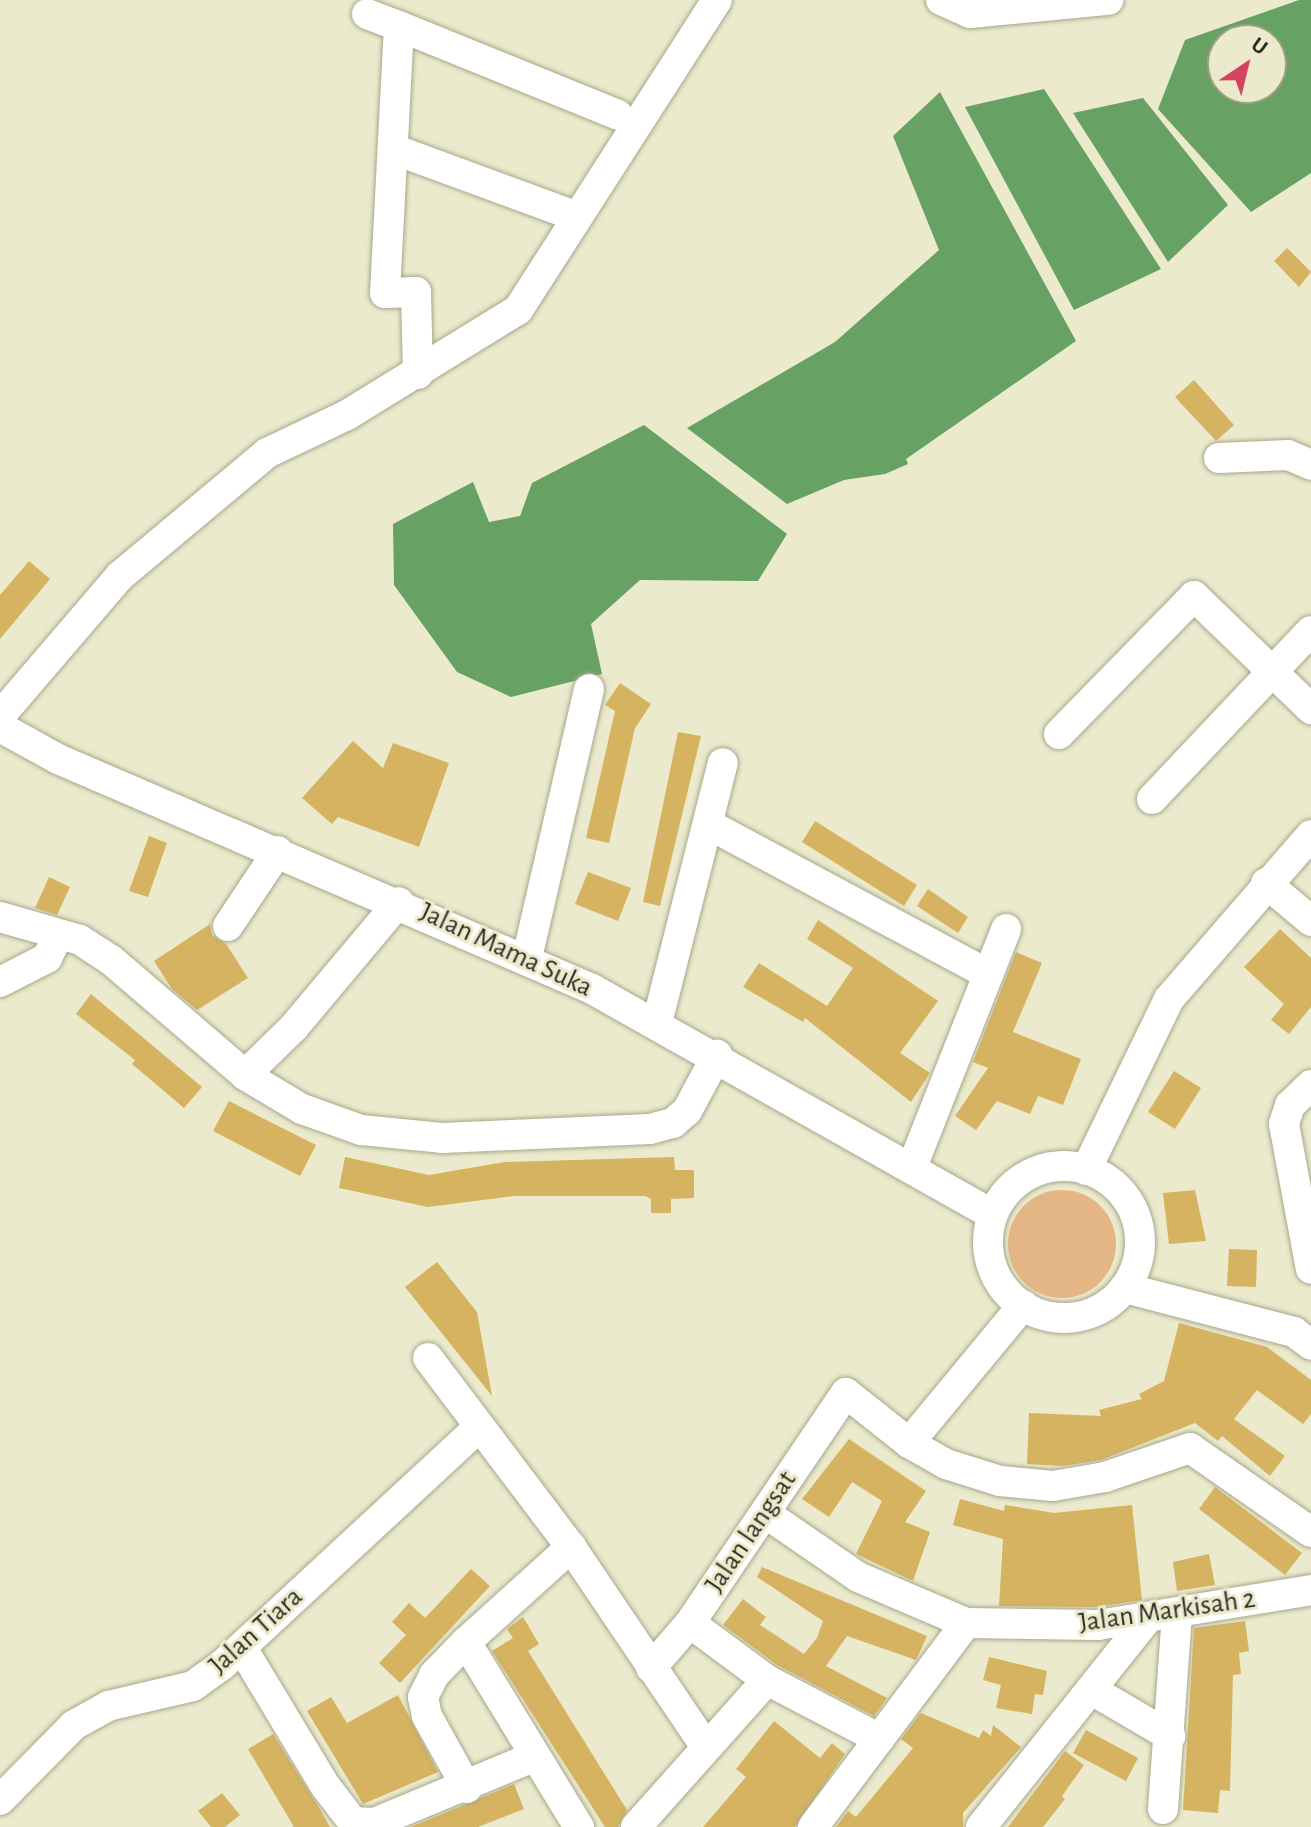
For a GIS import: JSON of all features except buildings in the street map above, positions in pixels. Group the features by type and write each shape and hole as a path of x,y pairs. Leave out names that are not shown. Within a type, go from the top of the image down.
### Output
{"street":[{"path":"0,716 120,576 267,453 418,374 505,321 538,286 717,0"},
{"path":"941,0 970,13 1108,0"},
{"path":"367,14 618,115"},
{"path":"399,26 385,293 416,292 418,374"},
{"path":"393,149 564,212"},
{"path":"1219,458 1276,454 1311,465"},
{"path":"1059,734 1194,596 1311,709"},
{"path":"1152,799 1311,631"},
{"path":"527,958 589,689"},
{"name":"Jalan Mama Suka","path":"0,727 58,759 527,958 717,1055 992,1214"},
{"path":"657,1023 723,763"},
{"path":"708,824 988,974"},
{"path":"1086,1170 1169,999 1266,883 1311,835"},
{"path":"228,926 278,851"},
{"path":"1266,883 1311,921"},
{"path":"245,1075 294,1027 399,902"},
{"path":"0,917 80,940 111,960 245,1075 302,1109 361,1130 471,1137 650,1129 673,1123 687,1111 717,1055"},
{"path":"912,1167 1006,929"},
{"path":"0,982 47,958 58,935"},
{"path":"1311,1085 1290,1105 1284,1124 1311,1269"},
{"path":"1058,1166 1086,1170 1117,1188 1136,1219 1139,1255 1125,1288 1095,1311 1077,1317 1040,1314 1023,1305 994,1273 988,1244 992,1214 1008,1191 1030,1174 1058,1166"},
{"path":"1125,1288 1305,1330"},
{"path":"1023,1305 909,1443 946,1464 1000,1481 1053,1486 1105,1477 1184,1448 1203,1453 1311,1532"},
{"path":"428,1358 571,1547 706,1747"},
{"name":"Jalan langsat","path":"651,1668 690,1623 846,1393 909,1443"},
{"name":"Jalan Tiara","path":"0,1800 74,1725 108,1706 193,1686 242,1648 353,1540 456,1452 478,1428"},
{"name":"Jalan Markisah 2","path":"765,1513 858,1577 966,1623 1098,1625 1311,1590"},
{"path":"467,1788 427,1716 423,1697 434,1675 466,1642 571,1547"},
{"path":"1163,1809 1177,1613"},
{"path":"981,1827 1147,1619"},
{"path":"690,1623 767,1680 880,1739"},
{"path":"813,1827 966,1623"},
{"path":"466,1642 533,1757 579,1827"},
{"path":"242,1648 326,1787 353,1822 374,1823 467,1788 533,1757"},
{"path":"636,1827 767,1680"},
{"path":"1092,1690 1170,1736"}],"shaded area":[{"path":"1299,0 1311,0 1311,173 1251,212 1158,109 1185,40 1207,32 1207,104 1287,104 1287,24 1231,24"},
{"path":"1044,89 1161,269 1074,310 965,107"},
{"path":"940,92 1076,341 906,459 908,464 885,474 844,480 787,504 687,428 835,342 939,250 893,136"},
{"path":"1143,98 1228,205 1168,262 1073,113"},
{"path":"644,425 787,534 758,581 640,580 591,624 602,674 511,697 457,672 394,585 393,524 473,482 489,522 520,516 532,483"},
{"path":"1062,1190 1083,1194 1100,1206 1112,1223 1116,1244 1112,1265 1100,1282 1083,1294 1062,1298 1041,1294 1024,1282 1012,1265 1008,1244 1012,1223 1024,1206 1041,1194"}]}
